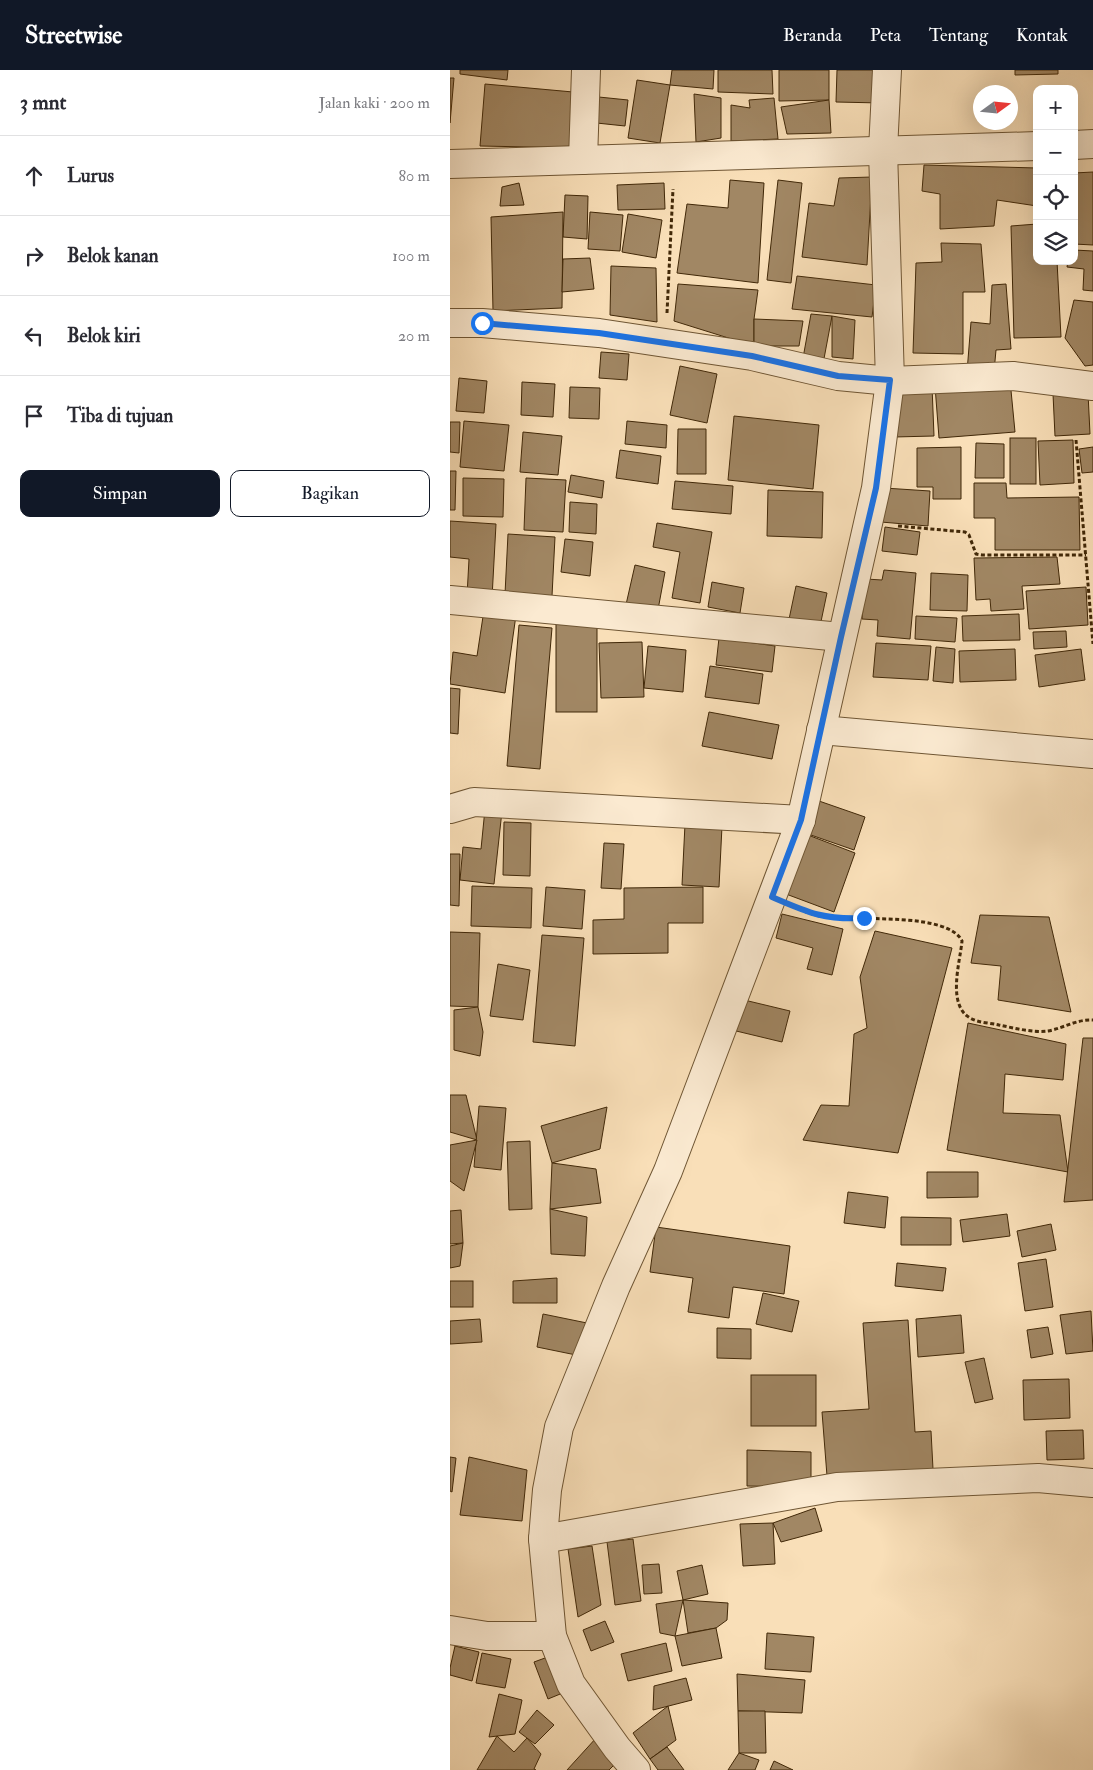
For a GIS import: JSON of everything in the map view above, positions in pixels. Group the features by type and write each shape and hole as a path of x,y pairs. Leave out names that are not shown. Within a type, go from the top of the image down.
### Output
{"street":[{"path":"583,160 586,70"},
{"path":"636,1770 617,1748 571,1684 552,1636 542,1539 546,1490 559,1427 616,1286 668,1171 801,820 876,488 890,380 895,150 887,70"},
{"path":"1078,145 1093,144"},
{"path":"450,164 1033,146"},
{"path":"450,323 482,323 599,333 752,356 838,376 890,380 1013,376 1093,386"},
{"path":"450,600 841,637"},
{"path":"821,730 1093,754"},
{"path":"450,809 474,802 801,820"},
{"path":"542,1539 837,1487 1038,1478 1093,1483"},
{"path":"450,1630 487,1636 552,1636"}],"path":[{"path":"666,343 674,157"},
{"path":"1076,440 1093,644"},
{"path":"868,524 961,531 969,534 976,554 1086,555"},
{"path":"772,897 819,916 926,922 943,926 955,932 962,941 956,993 958,1004 972,1019 1021,1029 1046,1031 1086,1019 1093,1020"}],"building":[{"path":"460,70 508,70 507,80 460,74"},
{"path":"672,70 714,70 713,89 670,85"},
{"path":"718,70 772,70 773,94 718,92"},
{"path":"779,70 829,70 829,100 779,101"},
{"path":"837,70 881,70 881,103 836,102"},
{"path":"1015,70 1058,70 1058,74 1015,75"},
{"path":"450,78 454,78 450,123"},
{"path":"637,80 670,85 660,143 628,138"},
{"path":"485,84 584,93 581,148 480,146"},
{"path":"694,94 721,98 721,138 696,142"},
{"path":"589,96 628,100 625,126 587,122"},
{"path":"774,98 778,139 731,141 731,105 750,108 749,100"},
{"path":"829,100 831,133 787,134 781,107"},
{"path":"924,165 1033,168 1033,205 997,200 994,226 940,229 940,194 922,191"},
{"path":"1093,172 1093,245 1078,244 1078,173"},
{"path":"872,177 867,265 802,257 809,203 834,206 839,178"},
{"path":"730,180 764,183 758,283 677,273 687,204 728,208"},
{"path":"778,180 802,183 791,283 767,280"},
{"path":"519,183 524,205 500,206 502,187"},
{"path":"664,183 665,209 618,210 617,185"},
{"path":"565,195 588,196 587,239 563,237"},
{"path":"563,212 562,308 493,311 491,217"},
{"path":"590,212 623,215 620,251 588,249"},
{"path":"628,214 662,220 656,258 622,252"},
{"path":"1033,224 1033,265 1057,265 1061,337 1014,338 1011,226"},
{"path":"941,243 981,244 985,292 963,292 963,354 913,353 916,263 942,262"},
{"path":"1078,250 1093,251 1093,291 1083,290 1084,269 1067,267 1067,265 1078,265"},
{"path":"590,258 594,289 562,292 563,259"},
{"path":"611,266 656,268 657,322 610,315"},
{"path":"797,276 876,285 872,317 792,309"},
{"path":"678,284 758,290 754,319 754,346 674,321"},
{"path":"1006,284 1011,349 996,350 994,372 967,372 971,322 990,324 992,285"},
{"path":"1074,300 1093,302 1093,365 1085,366 1065,338"},
{"path":"811,314 832,316 823,364 803,358"},
{"path":"832,316 855,320 853,359 832,357"},
{"path":"754,319 803,321 799,346 754,346"},
{"path":"601,352 629,354 627,380 599,378"},
{"path":"680,366 717,374 707,423 670,415"},
{"path":"459,378 487,381 484,413 456,411"},
{"path":"1010,380 1015,432 939,438 935,386"},
{"path":"522,382 555,384 553,417 521,415"},
{"path":"932,386 934,436 894,437 892,388"},
{"path":"570,387 600,388 599,419 569,418"},
{"path":"1088,393 1090,434 1055,436 1053,394"},
{"path":"734,416 819,425 813,489 728,480"},
{"path":"464,421 509,425 504,471 460,467"},
{"path":"627,421 667,425 666,448 625,444"},
{"path":"450,422 460,422 459,453 450,452"},
{"path":"678,429 706,429 706,474 677,474"},
{"path":"523,432 562,436 558,475 520,472"},
{"path":"1010,438 1036,438 1036,484 1010,484"},
{"path":"1073,440 1074,483 1040,485 1038,441"},
{"path":"976,443 1004,444 1004,478 975,478"},
{"path":"961,447 961,499 933,499 933,487 917,487 917,448"},
{"path":"1093,447 1093,472 1082,473 1079,449"},
{"path":"620,450 661,456 658,484 616,478"},
{"path":"450,471 456,471 455,510 450,510"},
{"path":"571,475 604,481 602,498 568,492"},
{"path":"463,478 504,479 503,517 463,516"},
{"path":"526,478 566,480 563,532 524,530"},
{"path":"675,481 733,486 731,514 672,509"},
{"path":"974,483 1006,483 1007,498 1079,497 1080,550 995,550 995,518 974,518"},
{"path":"884,488 930,491 928,526 881,522"},
{"path":"768,490 823,492 822,538 767,536"},
{"path":"570,502 597,504 596,534 569,532"},
{"path":"450,521 496,524 492,598 467,596 469,559 450,557"},
{"path":"657,523 712,532 700,603 672,598 680,552 653,547"},
{"path":"885,527 920,532 917,555 882,551"},
{"path":"508,534 555,537 552,596 505,594"},
{"path":"565,539 593,542 590,576 561,572"},
{"path":"1057,557 1060,584 1022,586 1024,609 991,611 990,599 976,600 974,558"},
{"path":"635,565 665,572 657,615 625,609"},
{"path":"884,570 916,573 910,639 877,636 878,620 862,619 866,579 882,580"},
{"path":"931,573 968,575 967,611 930,610"},
{"path":"712,582 744,588 740,613 708,607"},
{"path":"796,586 827,593 819,631 788,624"},
{"path":"1086,587 1088,625 1029,629 1026,591"},
{"path":"484,610 516,615 505,693 450,684 453,652 477,656"},
{"path":"1019,614 1020,640 963,641 962,616"},
{"path":"916,616 957,618 955,642 915,639"},
{"path":"556,619 597,619 597,712 556,712"},
{"path":"519,625 552,628 540,769 507,766"},
{"path":"1066,631 1067,647 1034,649 1033,632"},
{"path":"719,638 775,646 772,672 716,665"},
{"path":"642,642 644,697 601,698 599,643"},
{"path":"876,643 931,646 928,680 873,677"},
{"path":"648,646 686,650 683,692 644,688"},
{"path":"936,647 955,649 953,683 933,681"},
{"path":"1015,649 1016,680 960,682 959,651"},
{"path":"1081,649 1085,680 1039,687 1035,655"},
{"path":"710,666 763,674 759,704 705,697"},
{"path":"450,688 460,689 458,734 450,733"},
{"path":"709,712 779,725 772,759 702,746"},
{"path":"819,801 865,817 854,850 808,834"},
{"path":"485,809 502,811 494,884 460,880 463,847 481,849"},
{"path":"504,822 531,823 530,876 503,875"},
{"path":"685,824 722,826 719,887 682,885"},
{"path":"808,835 855,853 834,912 786,894"},
{"path":"604,843 624,844 621,889 601,888"},
{"path":"450,854 460,854 459,906 450,905"},
{"path":"472,886 532,888 531,928 471,926"},
{"path":"546,887 585,890 582,929 543,926"},
{"path":"703,887 703,923 668,923 668,953 593,954 593,920 624,919 624,888"},
{"path":"782,914 843,929 832,975 807,969 813,948 776,938"},
{"path":"980,915 1049,917 1071,1012 998,1000 1001,966 971,963"},
{"path":"875,931 952,948 898,1153 803,1140 821,1105 849,1106 854,1034 867,1028 860,977"},
{"path":"450,932 480,933 478,1007 450,1006"},
{"path":"542,935 584,938 575,1046 533,1042"},
{"path":"498,964 530,970 523,1020 490,1016"},
{"path":"740,999 790,1011 782,1042 732,1030"},
{"path":"478,1007 483,1032 480,1056 454,1050 454,1010"},
{"path":"968,1023 1066,1044 1063,1080 1005,1074 1003,1113 1060,1115 1068,1172 947,1150"},
{"path":"1083,1038 1093,1038 1093,1200 1064,1202"},
{"path":"450,1095 466,1095 477,1140 450,1132"},
{"path":"479,1106 506,1108 501,1170 474,1167"},
{"path":"607,1107 600,1149 552,1163 541,1126"},
{"path":"477,1140 464,1191 450,1181 450,1145"},
{"path":"530,1141 532,1209 509,1210 507,1142"},
{"path":"552,1163 596,1169 601,1203 550,1209"},
{"path":"927,1172 978,1172 978,1197 927,1198"},
{"path":"848,1192 888,1197 885,1228 844,1223"},
{"path":"550,1209 587,1217 585,1256 551,1254"},
{"path":"461,1210 463,1243 450,1244 450,1211"},
{"path":"1007,1214 1010,1236 963,1242 960,1220"},
{"path":"901,1217 951,1218 951,1245 901,1245"},
{"path":"1051,1224 1056,1250 1022,1257 1017,1231"},
{"path":"656,1227 790,1246 784,1294 733,1287 729,1318 688,1312 693,1278 650,1272"},
{"path":"463,1243 460,1266 450,1268 450,1246"},
{"path":"1046,1259 1053,1307 1025,1311 1018,1263"},
{"path":"897,1263 946,1268 943,1291 895,1286"},
{"path":"557,1278 557,1303 513,1303 513,1281"},
{"path":"450,1281 473,1281 473,1307 450,1307"},
{"path":"763,1293 799,1301 792,1332 756,1324"},
{"path":"1091,1311 1093,1351 1066,1354 1060,1315"},
{"path":"543,1314 587,1323 581,1356 537,1347"},
{"path":"961,1315 964,1353 918,1357 916,1319"},
{"path":"480,1319 482,1342 450,1344 450,1321"},
{"path":"908,1320 915,1432 931,1431 933,1469 827,1476 822,1412 869,1409 863,1323"},
{"path":"1048,1327 1053,1354 1031,1358 1027,1330"},
{"path":"717,1328 751,1329 751,1359 717,1358"},
{"path":"984,1358 993,1399 975,1403 965,1362"},
{"path":"751,1375 816,1375 816,1426 751,1426"},
{"path":"1069,1379 1070,1418 1024,1420 1023,1380"},
{"path":"1083,1430 1084,1459 1047,1460 1046,1431"},
{"path":"747,1450 811,1452 811,1487 747,1486"},
{"path":"450,1457 456,1458 452,1492 450,1491"},
{"path":"469,1457 527,1470 522,1521 460,1515"},
{"path":"815,1508 822,1531 781,1542 773,1523"},
{"path":"773,1523 775,1564 743,1566 740,1524"},
{"path":"633,1539 641,1601 615,1605 607,1542"},
{"path":"592,1546 601,1605 578,1617 568,1549"},
{"path":"659,1564 662,1593 644,1594 642,1565"},
{"path":"702,1565 708,1594 683,1600 677,1571"},
{"path":"683,1600 728,1603 727,1620 716,1628 688,1633"},
{"path":"683,1600 675,1636 660,1633 656,1604"},
{"path":"605,1621 614,1642 591,1651 583,1630"},
{"path":"716,1628 722,1658 682,1666 675,1636"},
{"path":"767,1633 814,1637 811,1672 765,1669"},
{"path":"666,1643 672,1671 628,1681 621,1654"},
{"path":"455,1646 479,1652 472,1681 450,1675"},
{"path":"482,1653 511,1659 505,1688 476,1683"},
{"path":"556,1654 570,1690 548,1699 534,1662"},
{"path":"737,1674 805,1680 802,1713 738,1711"},
{"path":"686,1678 692,1700 653,1710 654,1686"},
{"path":"499,1694 522,1700 515,1734 489,1737"},
{"path":"668,1706 676,1740 650,1759 633,1733"},
{"path":"537,1710 554,1725 535,1744 519,1732"},
{"path":"738,1711 765,1711 766,1753 739,1753"},
{"path":"497,1736 514,1752 527,1738 541,1754 534,1769 536,1770 477,1770"},
{"path":"597,1737 620,1759 609,1770 567,1770"},
{"path":"667,1747 684,1770 658,1770 650,1759"},
{"path":"739,1753 759,1760 755,1770 728,1770"},
{"path":"774,1761 793,1770 770,1770"}],"route":[{"path":"482,323 599,333 752,356 838,376 890,380 876,488 801,820 772,897 819,916 846,919 864,918"}]}
